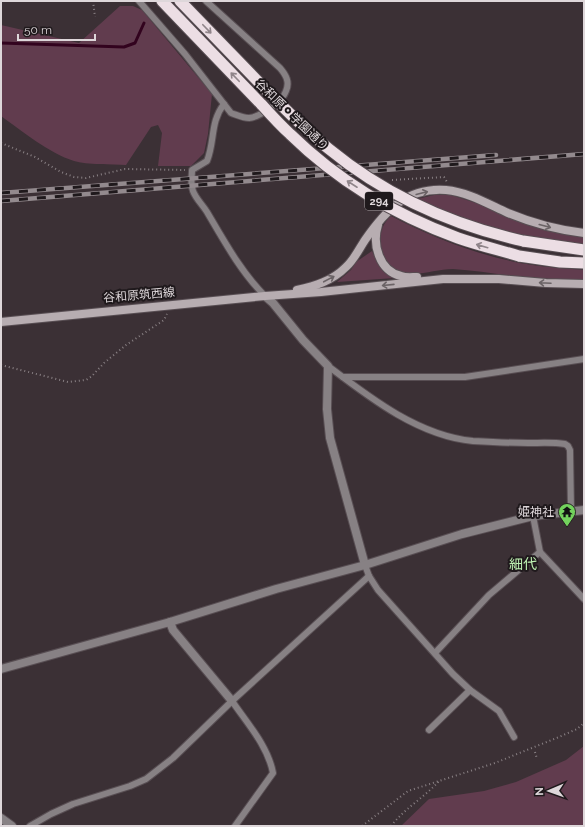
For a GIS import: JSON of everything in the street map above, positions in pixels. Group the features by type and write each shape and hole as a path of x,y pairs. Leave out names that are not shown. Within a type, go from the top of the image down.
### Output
{"highway":[{"name":"谷和原・学園通り","path":"162,1 289,134 338,174 371,196 414,220 482,246 519,256 560,262 584,263"},
{"name":"谷和原・学園通り","path":"180,1 306,129 330,150 390,191 418,206 460,224 484,232 523,241 584,250"}],"main road":[{"path":"279,294 317,285 331,279 352,261 384,215 400,201 418,194 445,190 481,200 543,226 584,233"},
{"path":"380,221 377,230 376,248 380,258 389,270 401,276 443,279"},
{"path":"279,294 321,292 443,279 499,279 546,283 584,284"},
{"name":"谷和原筑西線","path":"1,322 279,294"}],"street":[{"path":"265,296 273,303 303,340 328,366 327,409 330,438 364,566"},
{"path":"1,669 170,622 276,589 364,566 462,534 533,516 584,510"},
{"path":"170,622 173,630 232,700"},
{"path":"1,818 12,826"}],"lane":[{"path":"139,1 190,60 231,113 243,118 258,116 284,95 288,84 286,76 280,68 206,1"},
{"path":"224,104 218,111 214,122 211,147 206,161 192,170 192,185 197,200 205,209 230,251 265,296"},
{"path":"343,378 465,377 584,359"},
{"path":"328,366 343,378 396,413 425,429 438,434 477,441 565,444 570,450 571,511"},
{"path":"533,516 540,552 584,599"},
{"path":"435,653 489,595 540,552"},
{"path":"364,566 378,590 435,653 470,690 499,711 514,737"},
{"path":"30,826 73,804 130,786 146,779 173,758 232,700 369,576"},
{"path":"430,730 470,690"},
{"path":"232,700 259,740 273,773 234,826"}],"path":[{"path":"93,1 95,17"},
{"path":"1,143 35,157 61,172 74,177 86,178 124,169 192,170"},
{"path":"385,180 444,177 447,183"},
{"path":"1,365 68,382 86,380 126,345 164,320 172,304"},
{"path":"362,826 408,791 495,763 576,729 584,723"},
{"path":"535,752 537,759"},
{"path":"391,826 398,818 432,790 441,780"}],"shaded area":[{"path":"120,6 133,6 142,10 212,94 208,134 204,153 191,166 158,166 162,133 158,125 151,127 126,165 92,164 74,161 55,153 1,116 1,25 79,43"},
{"path":"434,195 451,195 584,237 584,245 552,242 497,229 417,199"},
{"path":"391,216 438,238 486,255 528,264 584,270 584,279 531,278 453,269 417,274 405,273 396,270 389,264 381,249 380,240 382,231 385,223"},
{"path":"372,251 381,266 387,273 395,278 337,282 351,270 356,262"},
{"path":"584,746 584,826 401,826 429,799 484,791 516,782 566,760"}],"waterway":[{"path":"1,43 124,47 135,43 144,23"}],"railway":[{"path":"1,201 584,154"},
{"path":"1,193 496,155"}],"place":[{"name":"姫神社","path":"567,527"}],"district":[{"name":"細代","path":"523,564"}]}
